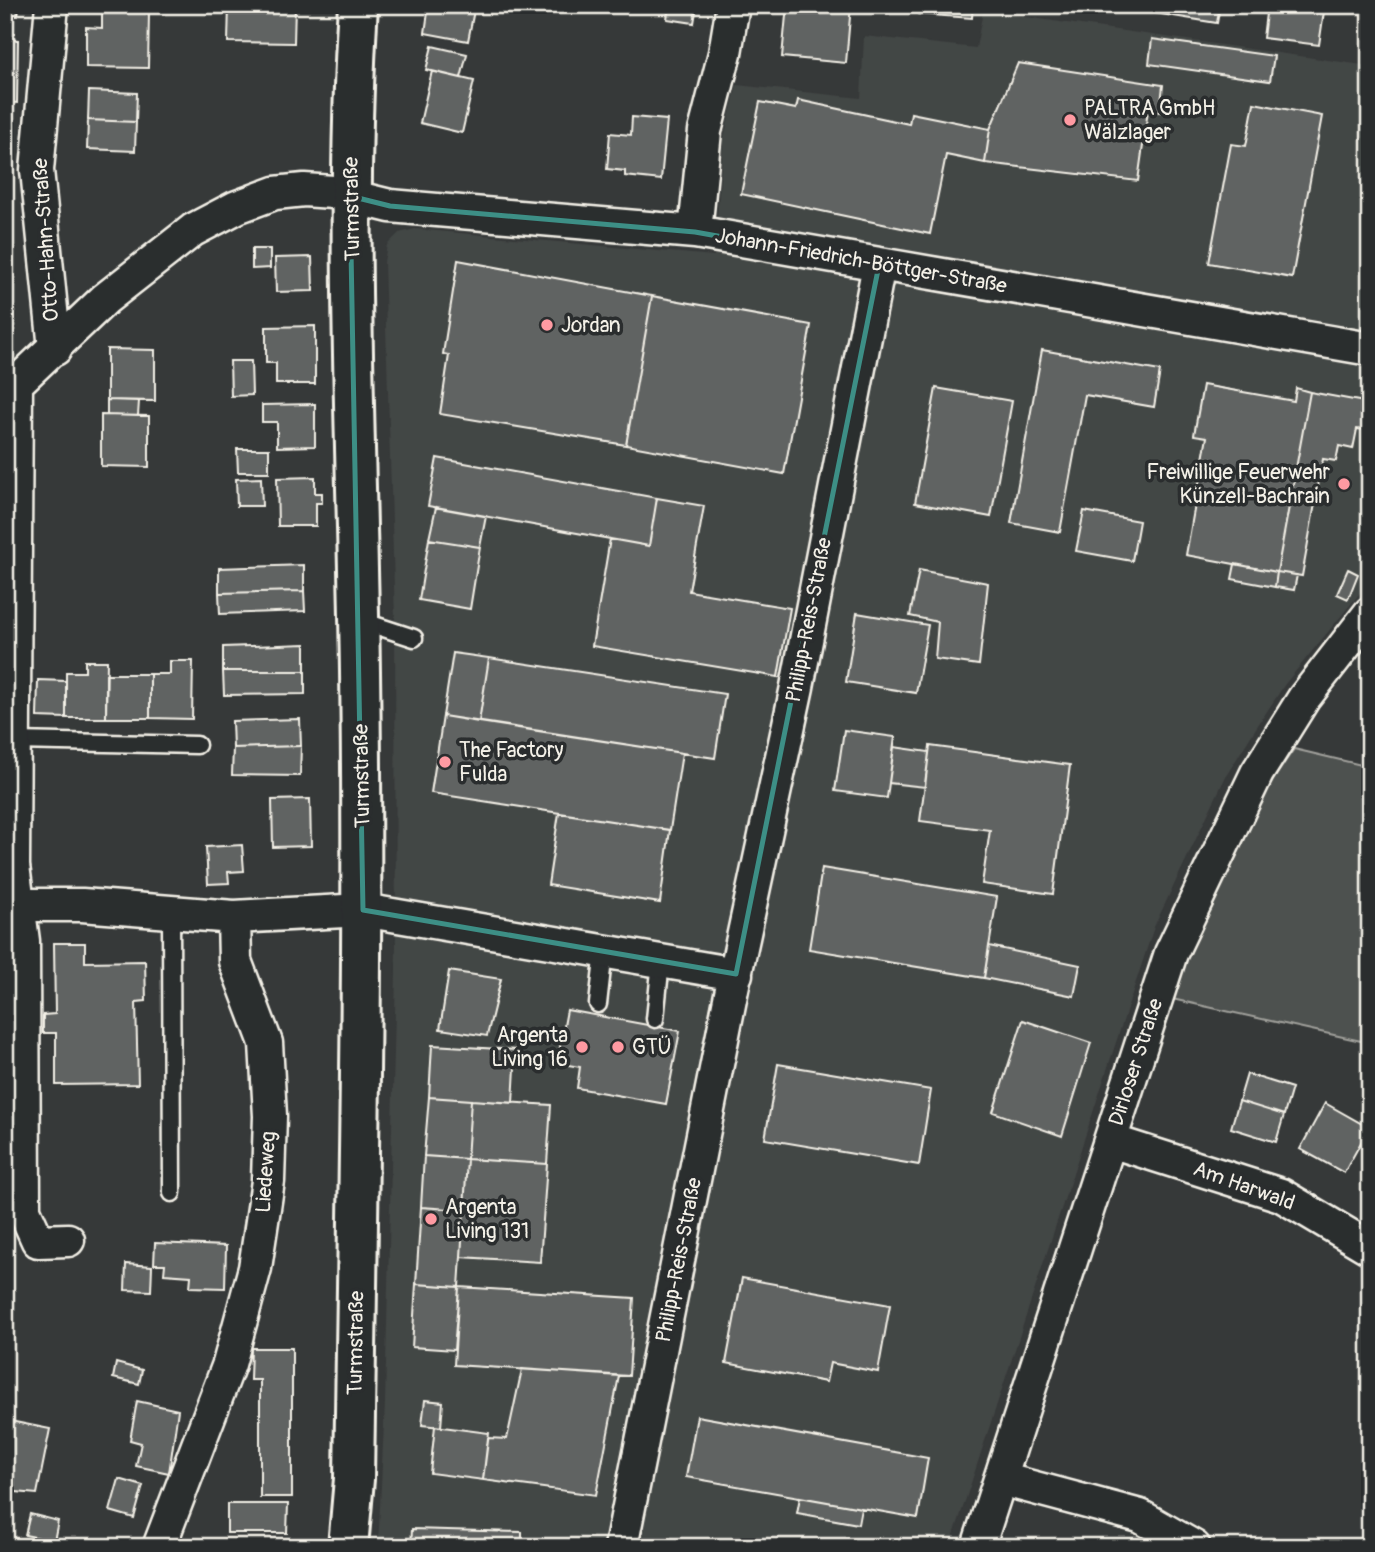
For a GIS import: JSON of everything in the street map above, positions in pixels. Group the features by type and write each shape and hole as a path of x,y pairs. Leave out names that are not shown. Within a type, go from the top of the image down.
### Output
{"main road":[{"name":"Turmstraße","path":"348,1547 354,1479 363,910 350,196 358,5"}],"street":[{"name":"Otto-Hahn-Straße","path":"52,5 37,170 55,349"},
{"path":"695,232 705,131 725,53 733,5"},
{"name":"Johann-Friedrich-Böttger-Straße","path":"10,389 105,299 164,251 237,206 275,193 304,190 350,196 390,206 695,232 1370,349"},
{"name":"Philipp-Reis-Straße","path":"621,1547 736,974 797,687 879,265"},
{"path":"10,389 15,741 12,904 23,941 24,1210 38,1241 68,1240"},
{"name":"Dirloser Straße","path":"978,1547 1171,954 1238,810 1298,707 1370,613"},
{"path":"12,904 234,916 363,910 736,974"},
{"name":"Liedeweg","path":"159,1547 229,1364 255,1268 268,1181 270,1116 266,1044 235,961 234,916"},
{"name":"Am Harwald","path":"1111,1141 1281,1195 1370,1248"},
{"path":"1001,1479 1140,1516 1194,1547"}],"lane":[{"path":"359,620 414,638"},
{"path":"15,741 197,745"},
{"path":"171,911 172,1193"},
{"path":"598,1004 604,951"},
{"path":"655,1019 661,961"}],"highlighted area":[{"path":"350,196 390,206 695,232 879,265 736,974 363,910"}],"shaded area":[{"path":"983,11 1370,66 1370,581 1285,684 1226,776 1154,927 950,1547 378,1547 385,1403 396,972 395,620 384,262 387,245 399,233 415,229 714,256 723,141 737,85 861,98 864,36 976,48"},
{"path":"1294,749 1370,767 1370,1043 1172,999 1195,934 1239,838"}],"building":[{"path":"5,5 19,5 18,16 5,15"},
{"path":"229,5 295,5 294,43 228,42"},
{"path":"429,5 475,5 468,41 425,33"},
{"path":"669,5 697,5 694,23 667,19"},
{"path":"787,5 851,5 846,63 782,57"},
{"path":"918,5 973,5 972,18 918,14"},
{"path":"1143,5 1220,5 1217,23 1142,11"},
{"path":"1267,5 1325,5 1319,45 1263,38"},
{"path":"102,11 149,12 148,68 86,67 86,27 102,28"},
{"path":"5,39 18,40 17,103 5,102"},
{"path":"1152,39 1274,56 1270,81 1149,64"},
{"path":"432,46 467,54 461,78 426,70"},
{"name":"PALTRA GmbH Wälzlager","path":"1018,63 1163,85 1160,112 1148,110 1138,181 985,163 990,129"},
{"path":"432,71 474,81 462,133 420,123"},
{"path":"89,91 137,93 136,122 88,120"},
{"path":"798,100 909,124 911,113 990,129 985,163 946,155 930,234 741,194 760,102 796,109"},
{"path":"1254,103 1322,116 1292,278 1209,263 1231,144 1246,146"},
{"path":"632,117 667,120 661,180 625,176 625,171 607,169 610,133 631,135"},
{"path":"88,120 136,122 135,151 87,149"},
{"path":"6,182 7,260 5,260"},
{"path":"1370,228 1370,254 1366,254"},
{"path":"252,249 270,249 270,268 252,269"},
{"path":"312,257 313,291 276,292 275,258"},
{"name":"Jordan","path":"458,260 652,296 626,445 440,414 449,355 443,354"},
{"path":"652,296 811,325 784,474 626,445"},
{"path":"315,326 315,384 276,384 276,363 266,363 266,327"},
{"path":"107,349 155,350 155,401 107,400"},
{"path":"1042,350 1160,371 1154,407 1085,395 1060,532 1011,523"},
{"path":"230,361 251,361 252,395 231,396"},
{"path":"1203,385 1294,401 1296,388 1310,392 1277,572 1186,555 1207,437 1194,435"},
{"path":"936,388 1012,401 991,517 915,503"},
{"path":"1310,392 1370,403 1365,430 1357,429 1353,449 1339,446 1336,461 1323,459 1302,576 1277,572"},
{"path":"107,400 139,401 138,416 107,415"},
{"path":"315,404 315,446 277,447 277,422 262,422 262,405"},
{"path":"101,415 149,416 149,467 101,466"},
{"path":"237,449 269,449 269,472 238,472"},
{"path":"437,458 657,498 649,546 428,506"},
{"path":"315,477 315,493 322,493 322,503 316,503 316,526 278,526 277,478"},
{"path":"261,478 262,506 237,506 236,479"},
{"path":"657,498 704,506 689,591 790,608 778,677 592,646 610,539 649,546"},
{"path":"436,507 486,516 480,547 429,539"},
{"path":"1084,511 1139,521 1132,561 1076,551"},
{"path":"429,539 480,547 470,609 419,600"},
{"path":"1235,564 1277,572 1275,587 1232,579"},
{"path":"304,565 304,591 219,593 219,568"},
{"path":"1348,569 1358,574 1348,599 1337,594"},
{"path":"919,570 988,583 979,665 935,659 938,622 910,616"},
{"path":"1277,572 1297,575 1294,590 1275,587"},
{"path":"304,591 305,611 220,614 219,593"},
{"path":"857,613 928,625 916,693 846,682"},
{"path":"305,644 305,671 223,671 223,647"},
{"path":"453,653 489,658 479,722 443,716"},
{"path":"489,658 725,694 715,758 479,722"},
{"path":"85,661 107,661 106,718 66,718 66,672 85,672"},
{"path":"170,661 193,661 192,719 150,718 150,674 170,674"},
{"path":"223,671 305,671 305,694 224,695"},
{"path":"106,674 150,674 150,718 106,718"},
{"path":"38,680 66,681 66,718 37,717"},
{"path":"443,716 682,753 670,830 431,793"},
{"path":"300,719 301,746 233,748 232,721"},
{"path":"844,730 895,737 887,798 835,791"},
{"path":"301,746 300,776 232,775 233,748"},
{"path":"930,746 1070,765 1053,894 982,884 990,830 920,821"},
{"path":"894,747 929,752 925,787 889,783"},
{"path":"310,799 311,846 273,847 272,800"},
{"path":"559,813 670,830 660,903 548,885"},
{"path":"242,845 244,871 228,872 229,883 208,884 206,847"},
{"path":"822,868 997,897 984,978 809,949"},
{"path":"54,943 85,943 85,962 145,961 146,1001 136,1002 138,1084 56,1085 56,1033 43,1033 43,1015 55,1014"},
{"path":"989,946 1080,965 1074,996 984,978"},
{"path":"449,971 501,979 487,1036 440,1029"},
{"name":"GTÜ","path":"567,1010 680,1031 666,1104 577,1088 580,1067 557,1063"},
{"path":"1023,1020 1091,1043 1062,1136 993,1112"},
{"path":"432,1045 516,1050 513,1103 429,1097"},
{"path":"778,1064 931,1090 919,1165 765,1139"},
{"path":"1247,1074 1292,1088 1284,1115 1239,1101"},
{"path":"429,1097 471,1100 467,1159 424,1156"},
{"path":"471,1100 551,1105 547,1164 467,1159"},
{"path":"1239,1101 1284,1115 1276,1142 1231,1128"},
{"path":"1325,1103 1369,1128 1344,1173 1300,1149"},
{"path":"424,1156 467,1159 464,1210 421,1207"},
{"path":"467,1159 547,1164 540,1262 461,1257"},
{"path":"421,1207 464,1210 459,1287 416,1284"},
{"path":"155,1243 226,1246 225,1288 190,1287 191,1276 164,1274 165,1264 154,1264"},
{"path":"126,1264 152,1266 151,1291 125,1290"},
{"path":"742,1278 890,1305 878,1372 830,1363 826,1382 726,1363"},
{"path":"416,1284 459,1287 454,1350 412,1347"},
{"path":"459,1287 634,1298 629,1376 454,1365"},
{"path":"251,1348 292,1348 292,1497 260,1497 260,1380 250,1380"},
{"path":"116,1363 142,1370 139,1384 113,1378"},
{"path":"522,1369 619,1376 596,1495 483,1480 488,1438 507,1439"},
{"path":"425,1400 443,1402 441,1427 422,1425"},
{"path":"137,1401 178,1410 169,1473 136,1466 141,1443 130,1440"},
{"path":"697,1416 928,1458 918,1518 686,1477"},
{"path":"5,1420 50,1429 37,1494 5,1491"},
{"path":"435,1426 489,1433 483,1480 430,1473"},
{"path":"119,1479 143,1486 134,1518 110,1511"},
{"path":"800,1497 861,1508 858,1524 797,1513"},
{"path":"227,1504 288,1504 287,1533 227,1533"},
{"path":"30,1514 58,1521 54,1541 25,1535"},
{"path":"412,1529 522,1532 522,1547 411,1547"},
{"path":"78,1539 95,1547 75,1547"}],"place":[{"name":"PALTRA GmbH Wälzlager","path":"1070,120"},
{"name":"Jordan","path":"547,325"},
{"name":"Freiwillige Feuerwehr Künzell-Bachrain","path":"1344,484"},
{"name":"The Factory Fulda","path":"445,762"},
{"name":"Argenta Living 16","path":"582,1047"},
{"name":"GTÜ","path":"618,1047"},
{"name":"Argenta Living 131","path":"431,1219"}]}
